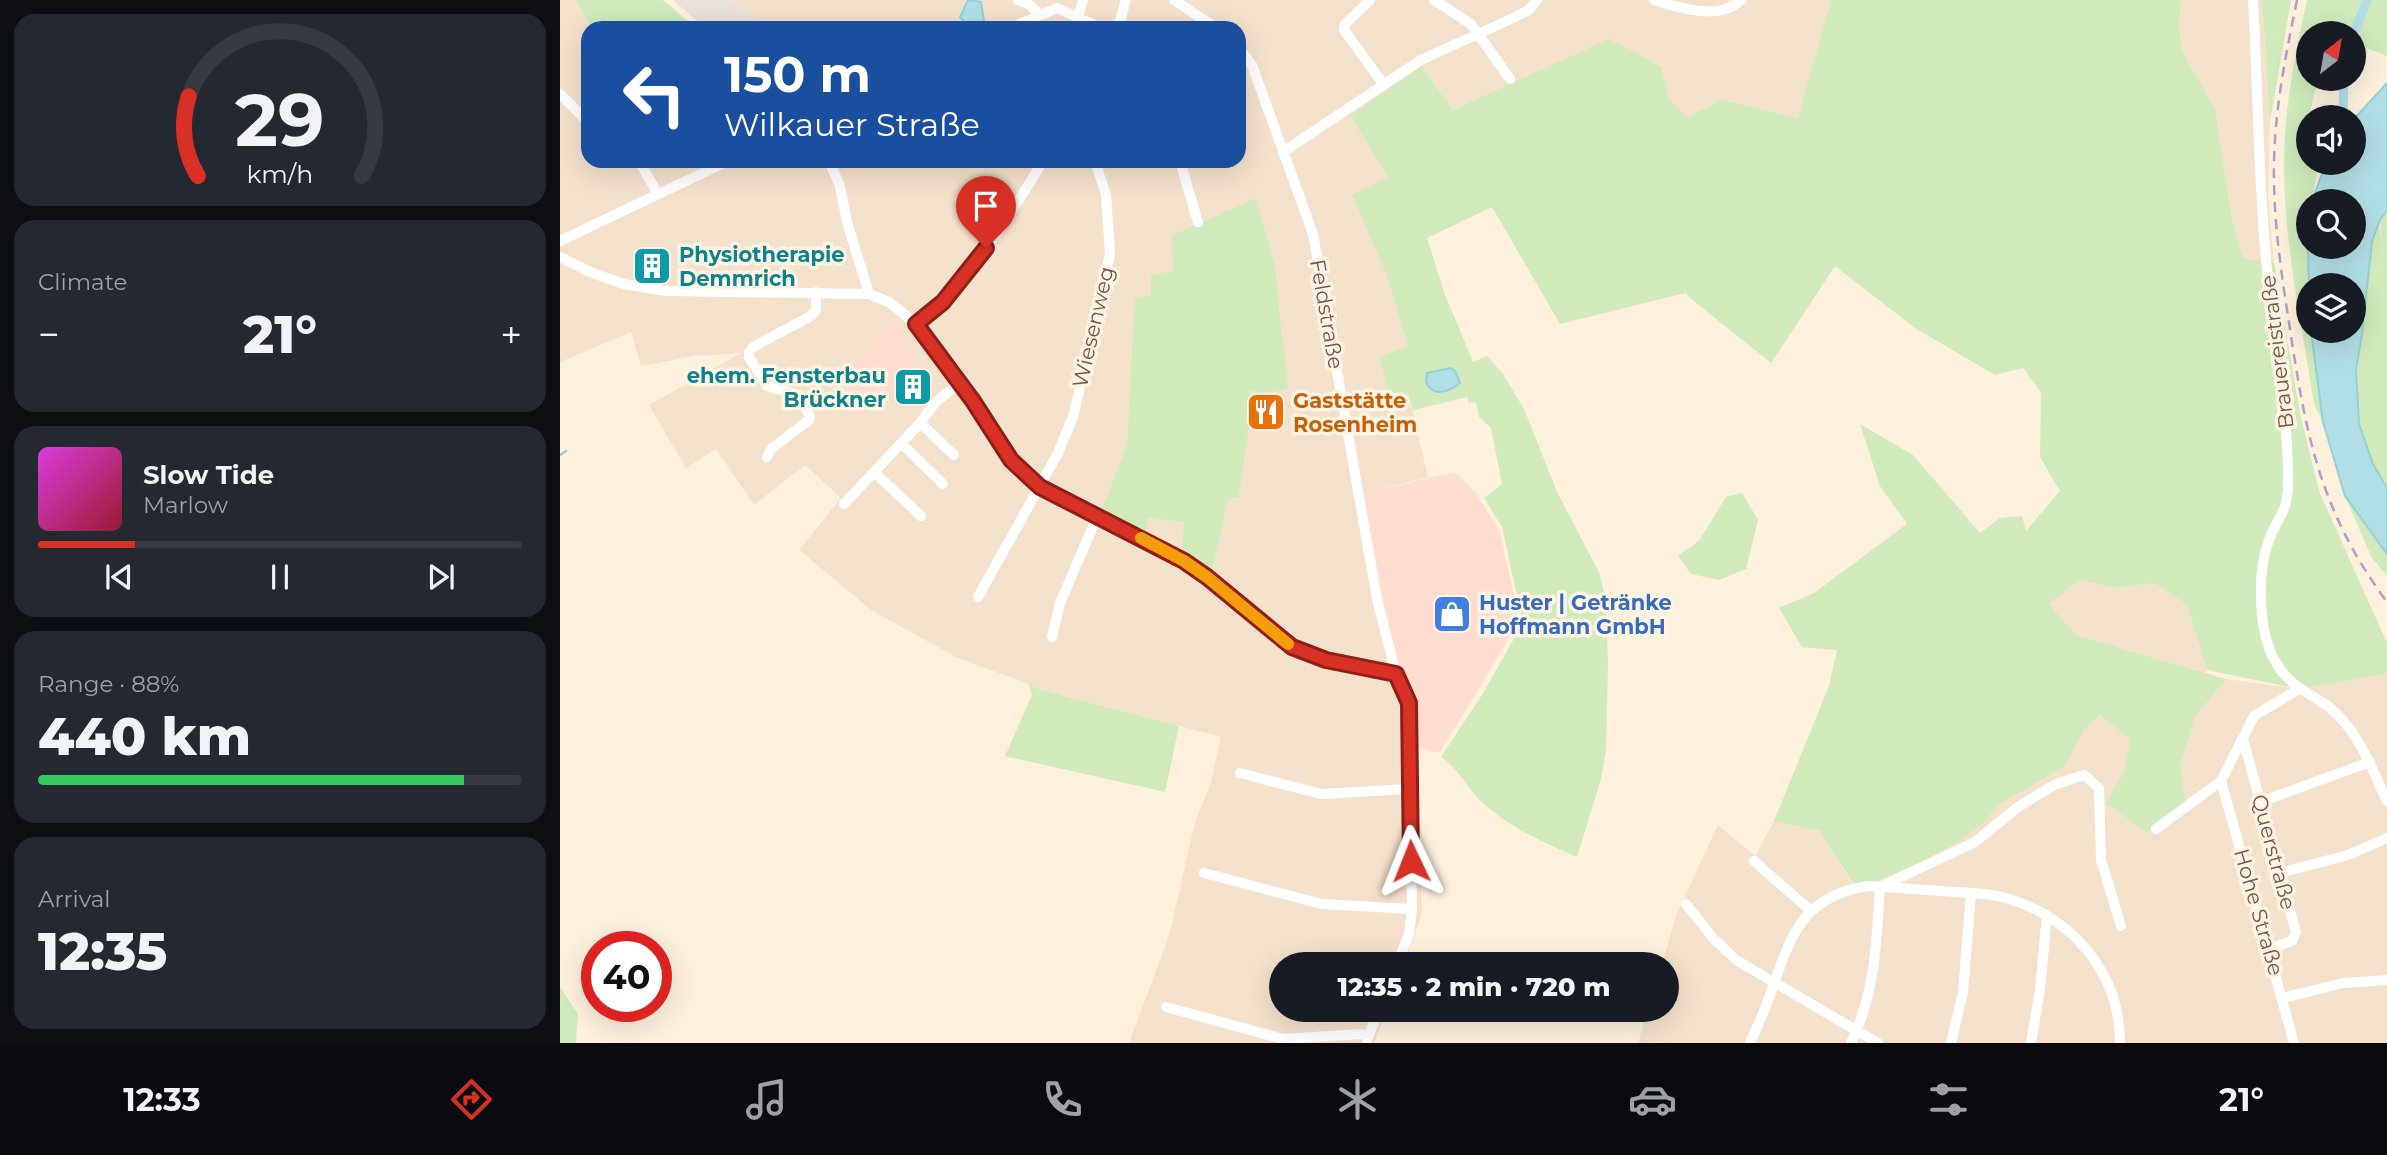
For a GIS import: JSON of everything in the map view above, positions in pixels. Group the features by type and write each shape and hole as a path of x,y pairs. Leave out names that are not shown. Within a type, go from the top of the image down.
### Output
{"street":[{"path":"1018,0 1030,5 1039,14"},
{"path":"1078,17 1083,0"},
{"path":"1120,21 1126,0"},
{"path":"1370,0 1345,24 1344,30 1384,85"},
{"path":"1434,0 1471,24 1510,79"},
{"path":"1283,152 1421,60 1529,10 1537,0"},
{"path":"1654,0 1699,12 1734,7 1741,0"},
{"name":"Brauereistraße","path":"2253,0 2266,259 2287,429 2287,506 2269,539 2262,563 2264,629 2274,659 2298,689"},
{"path":"1179,3 1206,21"},
{"path":"1025,21 1057,8 1086,21"},
{"name":"Feldstraße","path":"1246,57 1252,65 1271,114 1313,234 1377,599 1396,674 1409,703 1412,909 1409,934 1402,952"},
{"path":"560,94 581,115"},
{"path":"643,168 658,194"},
{"path":"560,241 713,168"},
{"path":"832,168 840,186 847,222 869,294"},
{"path":"916,324 943,302 966,275 1002,228 1039,168"},
{"name":"Wiesenweg","path":"978,597 1058,453 1074,414 1110,254 1106,195 1097,168"},
{"path":"1182,168 1198,222"},
{"path":"560,257 590,272 624,284 666,291 869,294 889,302 916,324 1011,460 1040,487 1192,566 1292,647 1326,660 1396,674"},
{"path":"767,457 771,449 809,421 810,416 798,395 767,386 749,358 749,352 753,347 810,317 816,311 816,292"},
{"path":"844,504 920,424 935,403 959,383"},
{"path":"920,424 954,456"},
{"path":"901,443 943,484"},
{"path":"874,472 921,516"},
{"path":"1052,637 1060,603 1098,515"},
{"path":"2156,829 2221,781 2254,716 2298,689 2330,708 2352,733 2370,762 2387,801"},
{"name":"Querstraße","path":"2243,739 2296,932 2292,941 2269,949"},
{"path":"2260,803 2370,762"},
{"path":"1240,773 1321,794 1409,789"},
{"path":"1880,887 1975,842 2018,807 2054,785 2084,775 2099,788 2101,860 2121,926"},
{"name":"Hohe Straße","path":"2221,781 2294,1043"},
{"path":"2280,873 2348,855 2387,838"},
{"path":"1754,861 1811,911"},
{"path":"1204,873 1322,904 1412,909"},
{"path":"1851,1043 1874,972 1880,887"},
{"path":"1750,1043 1797,927 1811,911 1850,889 1880,887 2000,896 2048,915 2076,937 2101,970 2114,995 2120,1023 2120,1043"},
{"path":"1951,1043 1963,992 1971,893"},
{"path":"1686,904 1714,939 1736,960 1878,1043"},
{"path":"2031,1043 2048,915"},
{"path":"2283,998 2343,983 2387,980"},
{"path":"1166,1007 1283,1039 1360,1034 1367,1040 1374,1022"}],"shaded area":[{"path":"560,0 576,0 587,21 581,21 581,168 1246,168 1246,21 760,21 728,0 1831,0 1799,118 1723,100 1687,117 1668,98 1662,67 1609,40 1453,110 1423,67 1389,177 1386,273 1408,347 1379,356 1389,396 1408,392 1428,477 1362,494 1388,630 1415,710 1422,913 1408,952 1269,952 1269,1022 1382,1022 1374,1043 1129,1043 1169,936 1195,822 1211,782 1221,737 1038,689 958,658 871,610 799,550 841,498 805,465 754,505 716,449 686,468 649,405 741,353 695,356 641,366 631,332 560,362","holes":["1256,199 1275,266 1283,340 1265,393 1250,391 1250,421 1239,497 1228,499 1212,571 1182,551 1185,522 1149,518 1144,532 1102,509 1127,444 1135,319 1174,271","878,346 855,418 830,381"]},
{"path":"673,0 728,0 760,21 697,21"},
{"path":"2181,0 2262,0 2270,122 2268,199 2274,262 2243,258 2232,219 2215,109 2182,51 2179,24"},
{"path":"894,321 911,342 902,349 937,392 915,410 896,386 855,418 829,381 878,346 873,339"},
{"name":"Huster | Getränke Hoffmann GmbH","path":"1454,472 1475,492 1500,532 1519,620 1439,753 1416,747 1416,710 1387,623 1362,494"},
{"path":"2080,580 2113,588 2154,583 2187,605 2206,673 2076,635 2049,604"},
{"path":"2387,674 2387,1043 1638,1043 1644,1022 1679,1022 1679,952 1666,952 1677,913 1718,825 1755,856 1774,821 1820,831 1852,883 1994,808 2065,766 2084,730 2100,715 2130,739 2124,772 2186,803 2180,766 2195,717 2226,679 2299,689"}],"green space":[{"path":"576,0 663,0 688,21 587,21"},
{"path":"1831,0 2181,0 2179,24 2182,51 2215,109 2232,219 2243,258 2274,262 2300,413 2319,491 2387,643 2387,674 2299,689 2207,670 2187,605 2154,583 2113,588 2080,580 2049,604 2076,635 2226,679 2195,717 2180,766 2186,803 2148,833 2106,803 2124,772 2130,739 2100,715 2084,730 2065,766 1994,808 1976,829 1925,860 1892,875 1853,883 1820,831 1774,821 1829,686 1837,650 1802,647 1779,608 1814,593 1907,524 1880,486 1860,424 1913,455 1980,533 2000,518 2022,516 2026,531 2060,491 2040,457 2041,392 2023,368 1995,375 1915,328 1835,266 1771,363 1689,297 1684,290 1685,293 1560,324 1492,207 1427,238 1444,292 1473,362 1487,356 1503,374 1524,409 1557,492 1599,572 1606,600 1606,751 1601,779 1577,857 1527,834 1492,811 1441,757 1482,695 1523,623 1502,527 1484,498 1502,484 1491,428 1479,417 1476,402 1469,403 1467,397 1413,410 1408,393 1389,396 1379,356 1408,347 1386,273 1352,195 1389,177 1350,116 1422,66 1453,110 1609,39 1662,67 1668,98 1687,117 1723,100 1798,118"},
{"path":"2262,0 2291,0 2270,122"},
{"path":"2307,0 2387,0 2387,56 2366,48 2366,21 2303,21"},
{"path":"2296,52 2296,91 2316,91 2312,105 2296,105 2296,175 2316,175 2314,189 2296,189 2296,259 2308,259 2308,273 2296,273 2296,297 2287,225 2284,165"},
{"path":"1256,198 1275,266 1288,389 1265,393 1250,391 1250,421 1239,497 1228,499 1212,572 1182,551 1184,522 1149,518 1145,532 1102,509 1127,444 1135,297 1151,296 1151,275 1174,271 1171,236"},
{"path":"2387,210 2387,488 2373,464 2359,424 2355,369 2360,343 2366,343 2366,297 2372,241 2379,224 2382,244 2380,220"},
{"path":"2304,343 2313,343 2323,422 2314,404"},
{"path":"1742,493 1758,520 1746,569 1719,580 1691,574 1678,556 1699,541 1726,497"},
{"path":"2345,496 2387,554 2387,576 2372,558"},
{"path":"1029,684 1038,689 1179,726 1165,792 1005,756 1032,695"},
{"path":"560,987 578,1014 576,1043 560,1043"}],"water":[{"path":"968,0 981,2 984,21 964,21 960,17"},
{"path":"2387,83 2387,210 2372,241 2366,297 2366,273 2309,273 2308,259 2366,259 2366,189 2316,189 2322,175 2366,175 2366,106"},
{"path":"2313,343 2360,343 2356,369 2359,424 2373,464 2387,488 2387,554 2345,496 2323,422"},
{"path":"1450,368 1455,371 1460,383 1441,392 1429,387 1426,382 1427,373"}],"waterway":[{"path":"2359,21 2367,0"},
{"path":"2343,105 2344,91"},
{"path":"560,455 566,451"}],"railway":[{"path":"2297,0 2282,81 2275,142 2276,220 2285,297 2308,431 2329,500 2363,567 2387,602"}],"slow traffic":[{"path":"1141,538 1207,577 1288,644"}],"place":[{"name":"Physiotherapie Demmrich","path":"652,266"},
{"name":"ehem. Fensterbau Brückner","path":"913,387"},
{"name":"Gaststätte Rosenheim","path":"1266,412"},
{"name":"Huster | Getränke Hoffmann GmbH","path":"1452,614"}],"route":[{"path":"986,248 943,302 916,324 936,353 973,401 1011,460 1040,487 1184,561 1292,647 1326,660 1396,674 1409,703 1411,861"}]}
